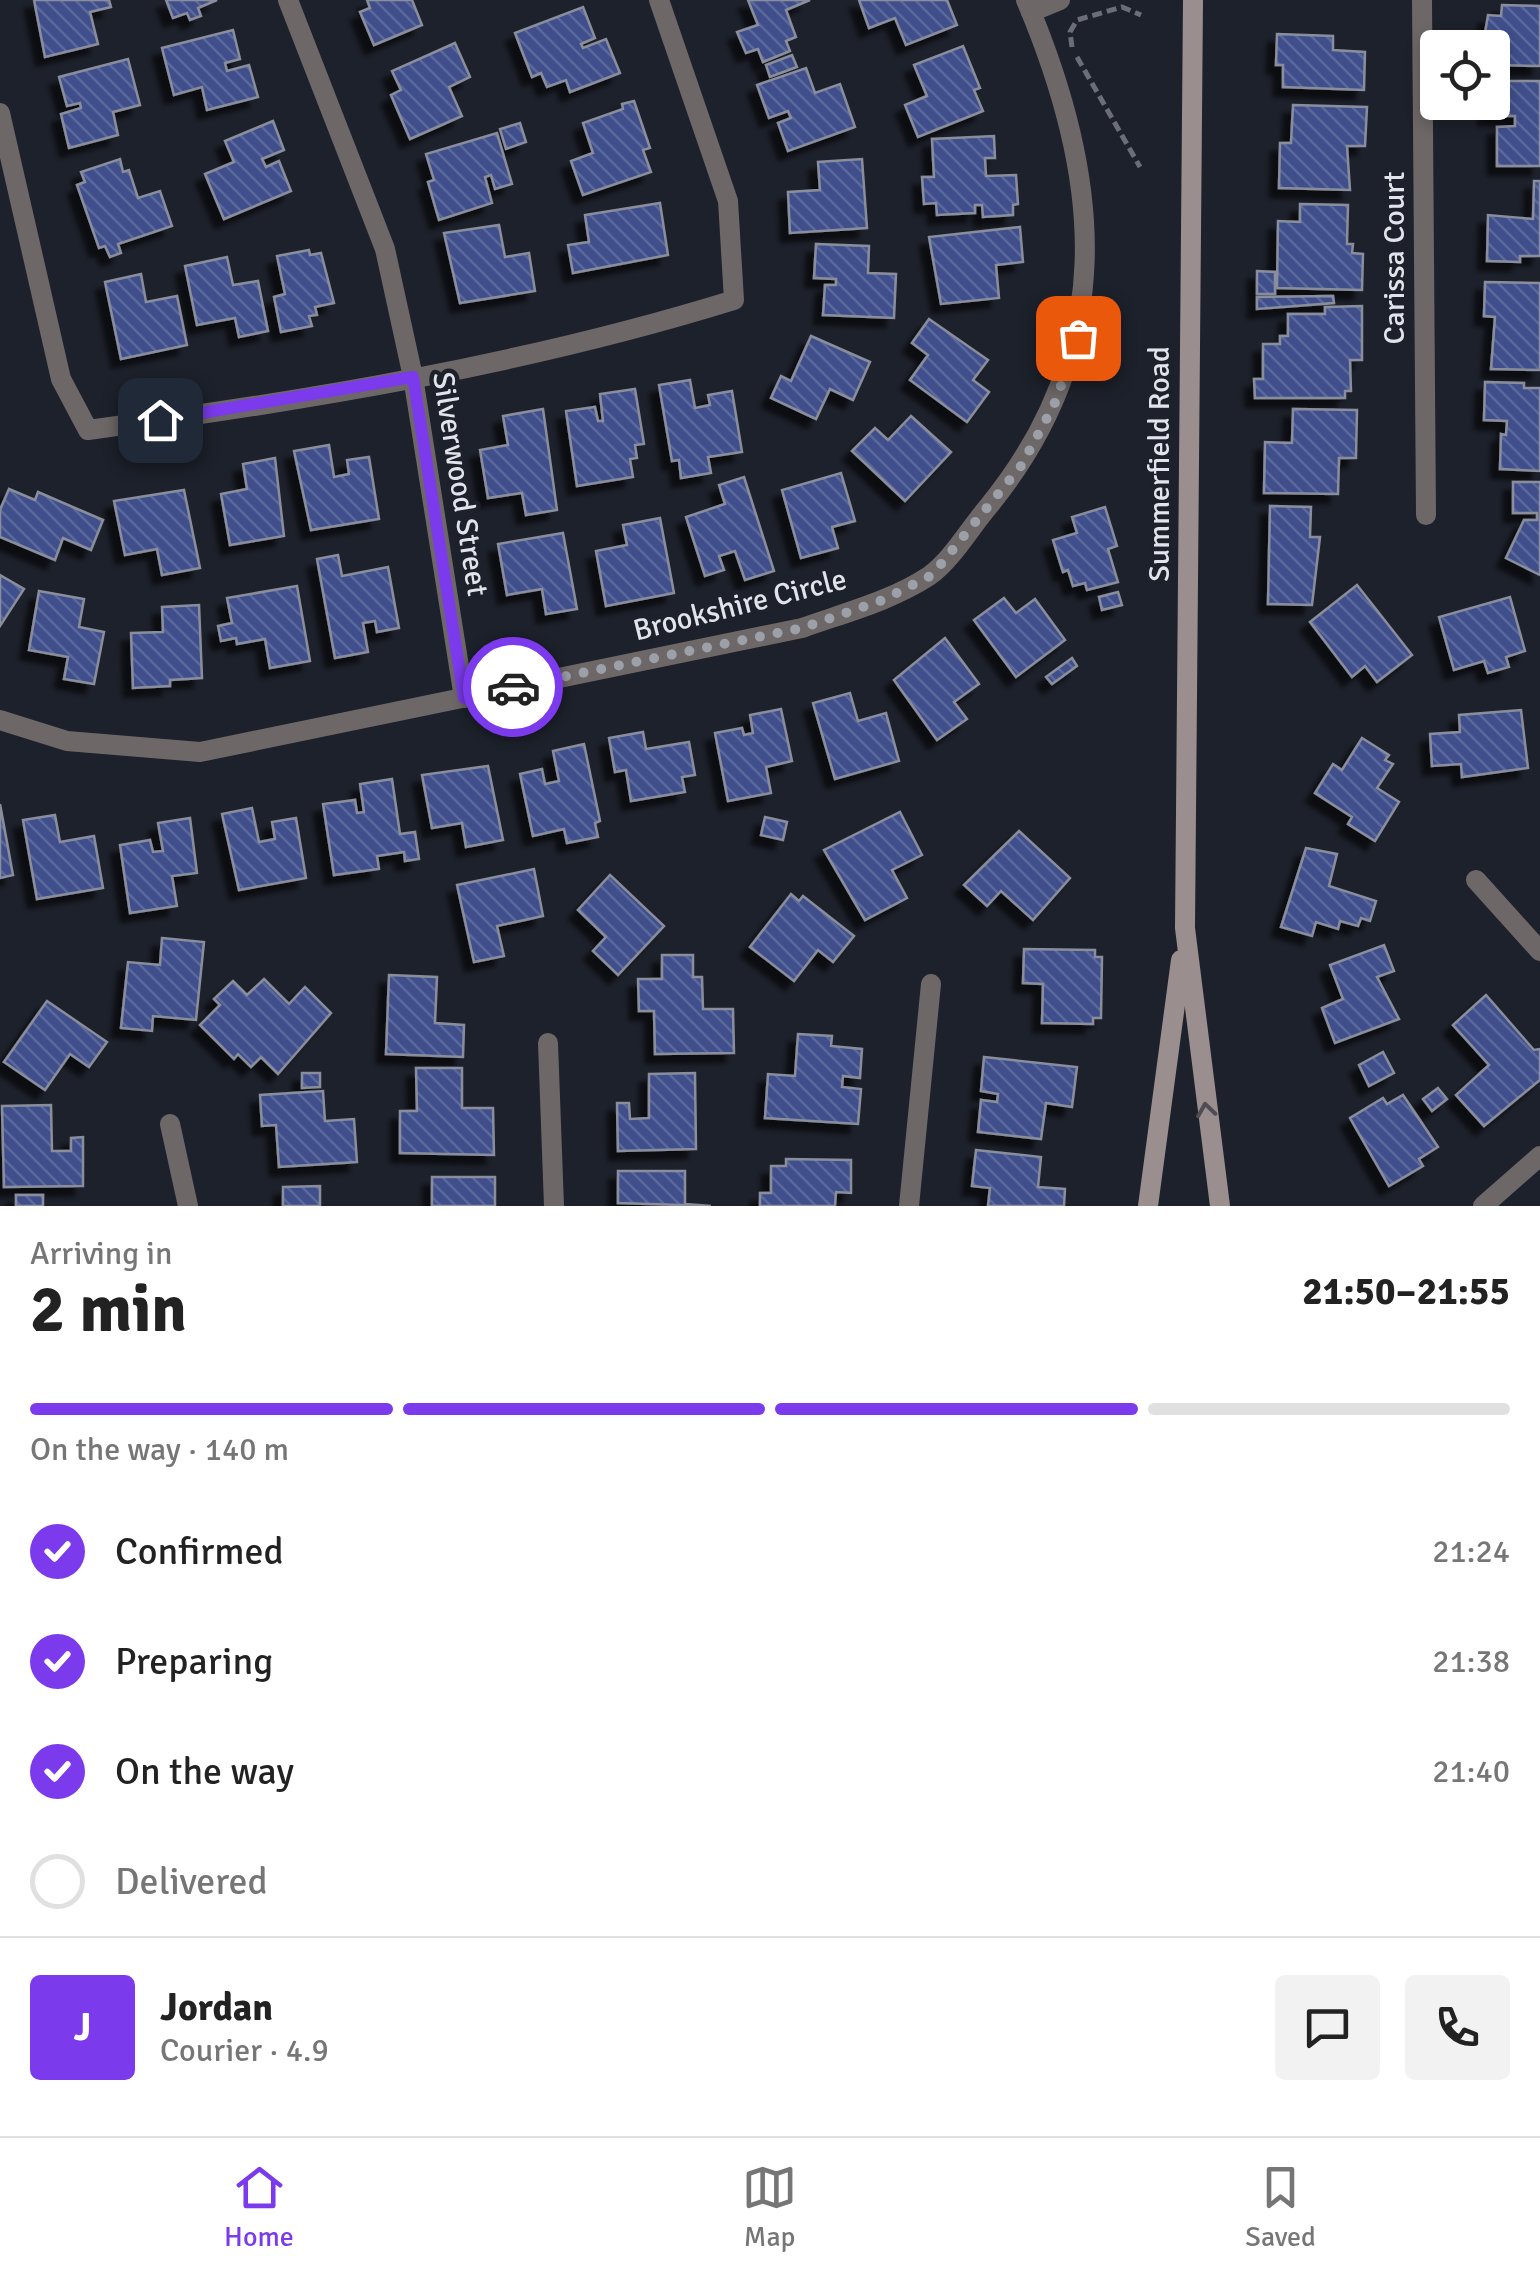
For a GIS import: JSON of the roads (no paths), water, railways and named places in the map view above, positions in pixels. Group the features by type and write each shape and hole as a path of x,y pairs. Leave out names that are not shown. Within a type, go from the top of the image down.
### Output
{"street":[{"name":"Silverwood Street","path":"288,0 385,249 413,377 464,698"},
{"path":"0,113 61,379 88,430 413,377 638,330 734,300 728,201 659,0"},
{"path":"1028,6 1060,0"},
{"name":"Summerfield Road","path":"1148,1206 1185,928 1193,0"},
{"name":"Carissa Court","path":"1422,0 1426,516"},
{"name":"Brookshire Circle","path":"0,720 67,741 200,752 802,628 883,600 932,575 1021,466 1054,405 1078,338 1087,264 1081,190 1061,102 1028,6"},
{"path":"1476,880 1540,951"},
{"name":"Summerfield Road","path":"1185,928 1220,1206"},
{"path":"909,1206 931,984"},
{"path":"548,1044 554,1206"},
{"path":"170,1124 188,1206"},
{"path":"1483,1206 1540,1156"}]}
